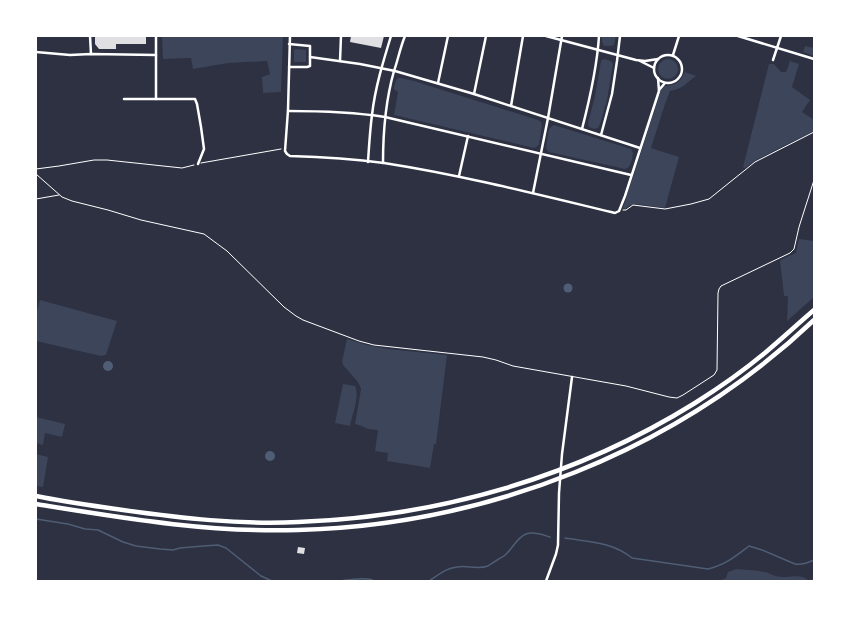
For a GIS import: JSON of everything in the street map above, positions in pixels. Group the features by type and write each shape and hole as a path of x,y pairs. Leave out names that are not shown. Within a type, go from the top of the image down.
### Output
{"highway":[{"path":"36,496 90,506 171,516 244,522 296,523 337,521 382,516 465,500 511,487 564,469 607,451 659,424 696,402 738,373 772,347 814,310"},
{"path":"36,505 149,522 245,530 338,528 383,523 467,508 565,477 662,431 700,409 742,380 777,353 814,320"}],"street":[{"path":"90,36 90,54"},
{"path":"156,36 156,99"},
{"path":"290,36 286,154 290,156 383,163 459,176 616,213 619,211 623,202 632,175 658,91 658,78"},
{"path":"340,61 341,36"},
{"path":"368,162 372,115 381,68 392,36"},
{"path":"383,163 383,144 391,88 398,57 405,36"},
{"path":"438,83 448,36"},
{"path":"474,94 486,36"},
{"path":"511,106 524,36"},
{"path":"546,36 618,54 654,68"},
{"path":"533,193 562,36"},
{"path":"582,129 592,86 599,36"},
{"path":"602,135 612,94 620,36"},
{"path":"673,56 679,36"},
{"path":"739,36 814,58"},
{"path":"773,60 781,36"},
{"path":"289,44 310,46 310,66 289,66"},
{"path":"36,52 70,55 156,55"},
{"path":"636,60 645,61 658,59 669,54 681,62 682,73 678,79 674,82 665,83 658,78 655,74 654,68 658,59"},
{"path":"310,57 395,71 474,94 640,148"},
{"path":"658,91 665,83"},
{"path":"124,99 195,99 204,149 198,164"},
{"path":"288,111 337,112 386,117 632,175"},
{"path":"459,176 468,136"},
{"path":"546,581 558,545 559,493 562,454 572,377"}],"lane":[{"path":"36,174 60,195 72,201 142,220 204,234 227,251 268,293 296,316 359,341 374,345 483,357 513,366 626,386 677,398 714,375 717,370 719,289 721,286 790,253 794,249 799,227 814,180"},
{"path":"36,199 60,195"}],"path":[{"path":"619,211 626,210 633,205 665,209 709,200 755,162 814,132"},
{"path":"36,169 94,160 182,168 286,149"}],"shaded area":[{"path":"162,36 283,36 281,92 263,93 262,77 270,74 267,61 228,63 193,69 191,58 163,59"},
{"path":"602,36 616,36 614,45 604,46"},
{"path":"805,46 814,48 814,56 803,52"},
{"path":"295,49 306,50 306,62 294,62"},
{"path":"604,59 611,61 613,64 607,100 600,124 598,128 594,129 589,127 588,123 595,96 601,61"},
{"path":"664,59 672,59 678,65 678,73 672,79 664,79 658,73 658,65"},
{"path":"790,61 799,64 792,87 810,100 802,112 814,120 814,131 756,160 745,168 743,167 769,64 774,64 781,72 786,72"},
{"path":"685,72 696,76 681,87 670,91 651,148 679,157 665,208 637,204 630,205 625,209 623,208 662,87 677,83"},
{"path":"398,78 414,81 538,120 542,125 539,145 534,148 394,115 398,92 394,88 395,82"},
{"path":"554,125 631,149 633,153 630,165 625,169 549,152 546,147 549,129"},
{"path":"799,239 814,241 814,297 787,321 788,296 784,296 780,260 796,253"},
{"path":"568,283 573,288 568,293 563,288"},
{"path":"40,300 117,321 106,355 101,356 36,341 36,315"},
{"path":"347,339 388,349 447,355 436,444 434,444 430,468 387,461 388,453 375,451 378,430 368,429 355,424 361,389 358,382 343,365 342,361"},
{"path":"106,361 110,361 112,362 112,370 106,371 103,368 103,364"},
{"path":"343,384 355,386 357,395 350,426 335,423"},
{"path":"36,417 65,424 62,437 45,433 43,445 36,443"},
{"path":"268,451 272,451 274,452 274,460 268,461 265,458 265,454"},
{"path":"36,454 48,457 43,487 36,486"},
{"path":"736,569 762,571 780,577 799,576 808,580 814,579 814,581 719,581 726,578 728,572"}],"building":[{"path":"95,36 146,36 146,44 116,44 116,49 99,49 95,44"},
{"path":"351,36 384,36 381,48 350,42"},
{"path":"298,547 305,548 304,554 297,553"}],"waterway":[{"path":"36,519 68,524 85,529 98,530 123,542 136,546 173,550 180,548 218,545 226,548 261,576 272,581"},
{"path":"429,581 449,569 461,567 480,568 488,566 504,556 519,538 526,534 535,533 550,537"},
{"path":"565,538 609,546 632,558 708,569 725,563 749,546 795,564 804,564 814,560"},
{"path":"340,581 352,579 367,579 374,581"}]}
